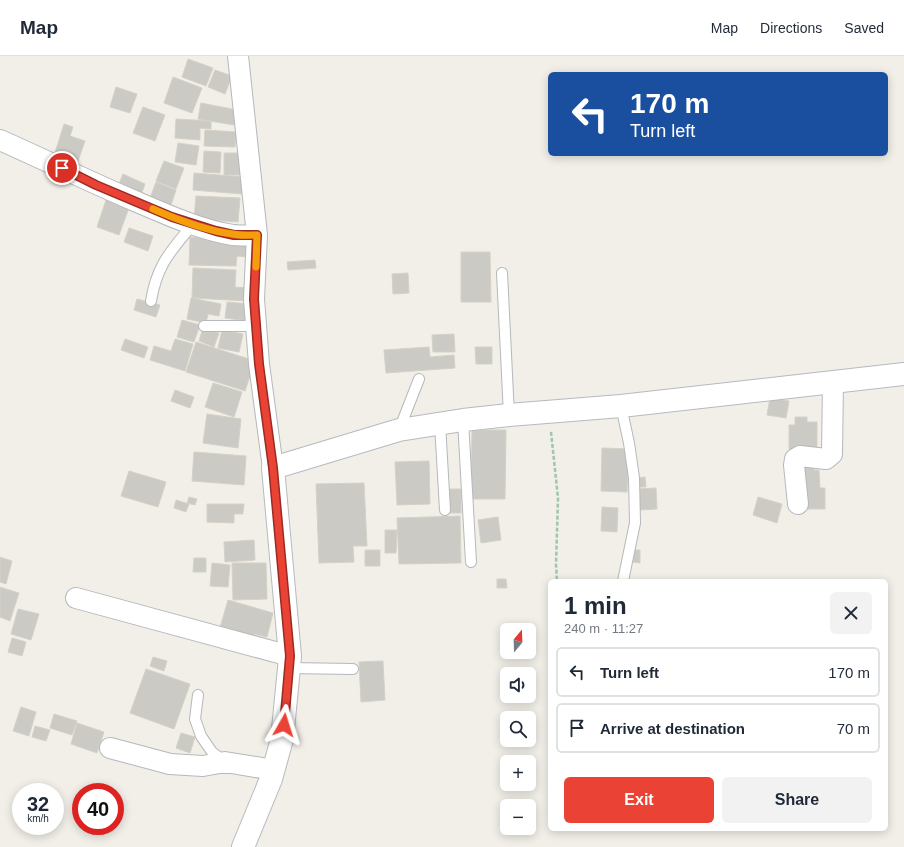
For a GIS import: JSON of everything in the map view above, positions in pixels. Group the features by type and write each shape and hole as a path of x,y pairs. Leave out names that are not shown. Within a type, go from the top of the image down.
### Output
{"street":[{"path":"238,56 257,235 254,299 259,364 273,468 290,662 282,739 271,780 243,847"},
{"path":"0,140 51,162 96,185 172,217 234,235 257,235"},
{"path":"273,468 399,430 463,420 621,406 904,374"},
{"path":"798,504 794,465 795,459 800,456 826,459 832,454 833,382"},
{"path":"76,598 290,662"},
{"path":"110,748 170,764 203,766 225,762 274,770"}],"lane":[{"path":"151,301 156,276 164,259 194,224"},
{"path":"502,273 509,415"},
{"path":"204,326 257,326"},
{"path":"399,430 419,379"},
{"path":"621,406 629,443 634,478 635,523 622,579"},
{"path":"463,420 471,562"},
{"path":"440,424 445,510"},
{"path":"290,662 353,669"},
{"path":"198,695 195,719 201,736 212,752 225,762"}],"path":[{"path":"548,412 558,498 557,579"}],"building":[{"path":"188,59 213,68 206,86 182,77"},
{"path":"215,70 232,76 225,94 208,87"},
{"path":"173,77 202,88 192,113 164,103"},
{"path":"116,87 137,94 130,113 110,107"},
{"path":"201,103 237,110 234,125 198,119"},
{"path":"143,107 165,115 155,141 133,133"},
{"path":"176,119 211,121 211,129 200,128 200,140 175,138"},
{"path":"64,124 73,127 70,136 85,141 77,164 54,156"},
{"path":"205,130 236,132 235,147 204,146"},
{"path":"178,143 199,146 196,165 175,162"},
{"path":"204,151 221,152 220,173 203,172"},
{"path":"224,153 242,153 242,175 224,175"},
{"path":"164,161 184,168 176,189 156,181"},
{"path":"194,173 244,177 242,194 193,190"},
{"path":"123,174 145,184 140,198 117,189"},
{"path":"156,182 176,190 170,208 149,201"},
{"path":"196,196 240,198 238,222 194,219"},
{"path":"106,200 129,208 119,235 97,227"},
{"path":"129,228 153,236 148,251 124,242"},
{"path":"190,237 248,238 248,257 237,256 236,266 189,265"},
{"path":"461,252 490,252 491,302 461,302"},
{"path":"315,260 316,268 288,270 287,262"},
{"path":"193,268 236,270 235,287 250,288 249,301 192,298"},
{"path":"408,273 409,293 393,294 392,274"},
{"path":"191,298 221,304 219,316 208,314 206,323 187,319"},
{"path":"137,299 160,305 156,317 134,310"},
{"path":"227,302 250,304 248,321 225,318"},
{"path":"182,320 200,325 194,342 177,337"},
{"path":"203,328 219,333 214,347 199,341"},
{"path":"222,330 243,334 239,352 218,348"},
{"path":"454,334 455,352 433,352 432,335"},
{"path":"125,339 148,347 144,358 121,350"},
{"path":"175,339 193,344 185,371 150,360 154,346 171,351"},
{"path":"196,342 255,361 245,391 186,372"},
{"path":"429,347 430,357 454,355 455,368 386,373 384,350"},
{"path":"475,347 492,347 492,364 476,364"},
{"path":"213,383 242,392 234,417 205,407"},
{"path":"175,390 194,397 190,408 171,401"},
{"path":"770,398 789,401 786,418 767,415"},
{"path":"207,414 241,419 238,448 203,443"},
{"path":"795,417 807,417 807,422 817,422 817,449 789,449 789,425 795,425"},
{"path":"472,430 506,430 505,499 471,499"},
{"path":"602,448 629,449 627,492 601,491"},
{"path":"194,452 246,456 244,485 192,481"},
{"path":"798,460 814,460 814,470 819,470 820,488 825,488 825,509 799,509"},
{"path":"429,461 430,504 397,505 395,462"},
{"path":"129,471 166,482 158,507 121,496"},
{"path":"645,477 646,487 637,487 636,478"},
{"path":"364,483 367,546 353,546 354,562 319,563 316,484"},
{"path":"656,488 657,509 639,510 637,489"},
{"path":"447,489 461,489 461,513 448,513"},
{"path":"189,497 197,499 195,505 187,503"},
{"path":"758,497 782,504 777,523 753,515"},
{"path":"176,500 189,504 186,512 174,508"},
{"path":"207,504 244,504 243,514 234,514 234,523 207,522"},
{"path":"602,507 618,508 617,532 601,531"},
{"path":"460,516 461,563 399,564 397,518"},
{"path":"498,517 501,540 481,543 478,520"},
{"path":"385,530 397,530 396,553 385,553"},
{"path":"254,540 255,560 225,562 224,542"},
{"path":"365,550 380,550 380,566 365,566"},
{"path":"634,550 640,550 640,563 633,562"},
{"path":"0,557 12,561 6,584 0,582"},
{"path":"194,558 206,558 206,572 193,572"},
{"path":"212,563 230,565 228,587 210,586"},
{"path":"232,563 266,563 267,599 233,600"},
{"path":"497,579 506,579 507,588 497,588"},
{"path":"0,587 19,593 10,621 0,617"},
{"path":"228,600 273,613 267,637 254,634 252,640 219,631"},
{"path":"18,609 39,614 31,640 11,634"},
{"path":"12,638 26,642 22,656 8,652"},
{"path":"153,657 167,661 164,671 150,666"},
{"path":"383,661 385,700 361,702 359,662"},
{"path":"146,669 190,684 174,729 130,713"},
{"path":"21,707 36,712 29,736 13,731"},
{"path":"54,714 77,721 72,735 50,728"},
{"path":"77,723 104,732 97,753 71,744"},
{"path":"35,726 50,730 46,741 32,737"},
{"path":"181,733 195,737 190,753 176,748"}],"slow traffic":[{"path":"153,209 172,217 216,231 234,235 257,235 256,267"}],"route":[{"path":"62,168 96,185 172,217 234,235 257,235 254,299 259,364 273,468 290,656 284,725"}]}
